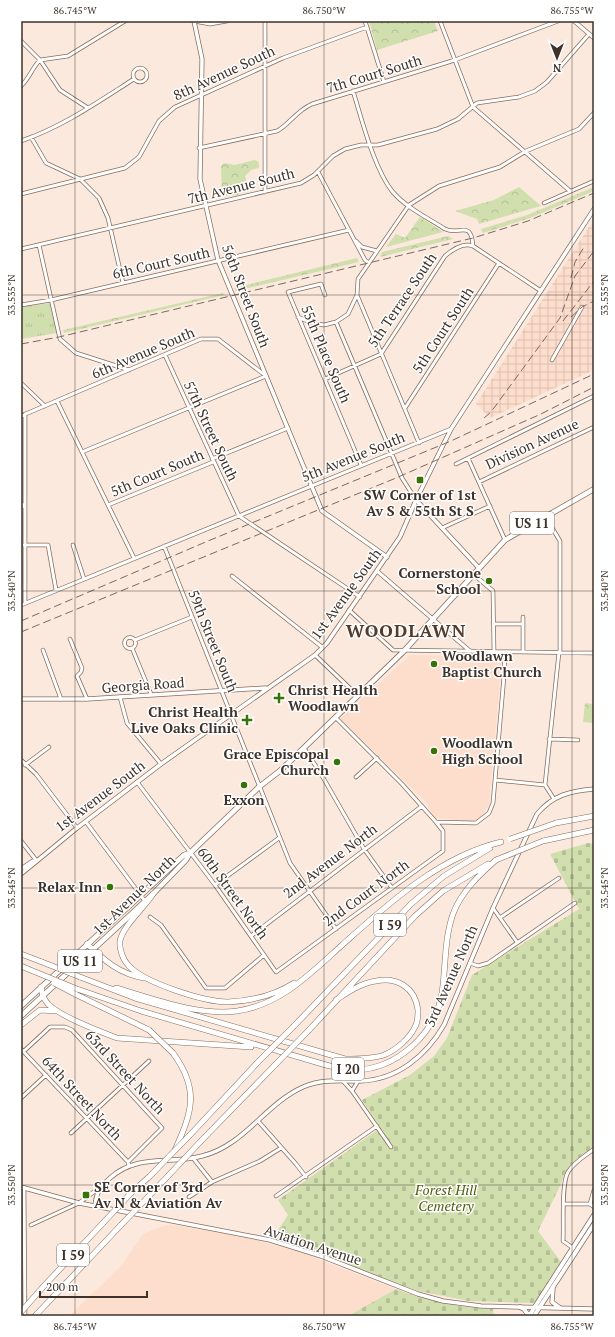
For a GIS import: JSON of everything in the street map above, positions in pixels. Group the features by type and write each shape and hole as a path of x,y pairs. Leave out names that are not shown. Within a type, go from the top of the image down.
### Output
{"highway":[{"path":"95,982 188,1008 212,1011 237,1011 259,1005 280,996 298,984 381,911 419,881 463,856 510,838 556,823 594,816"},
{"name":"I 20","path":"76,992 266,1049 326,1065 352,1070 377,1066 396,1059 405,1052 424,1035 436,1014 442,993 447,933 453,913 464,892 481,873 496,860 544,841 594,830"},
{"name":"I 59","path":"21,1312 42,1287 132,1192 149,1177 190,1135 259,1061 425,891 466,862 501,842"},
{"name":"I 59","path":"35,1316 309,1030 415,916 443,891 496,860"},
{"path":"153,894 123,933 120,941 122,953 128,965 136,973 178,991 206,1000 227,1002 254,998 282,990 310,973"},
{"path":"87,944 111,966 124,973 150,979"},
{"path":"21,954 157,1005 345,1058 374,1057 383,1055 393,1050 411,1035 418,1019 418,1009 413,995 405,985 394,981 377,980 358,986 336,1000"},
{"path":"21,966 76,992 149,1030 173,1052 185,1071 190,1092 189,1115 182,1136 174,1151"},
{"path":"41,987 43,996 49,1004 60,1012 103,1033 118,1038 220,1044 266,1049"},
{"path":"21,1026 40,1010 60,1012"}],"main road":[{"name":"1st Avenue North","path":"21,1016 153,894 186,860 190,853 259,787 304,748 403,652 505,540 594,489"},
{"name":"1st Avenue North","path":"21,1006 184,855 190,853"},
{"path":"520,1307 524,1309 529,1316 594,1215"},
{"path":"534,1316 594,1224"}],"street":[{"path":"21,86 40,60 68,56 125,21"},
{"path":"194,21 210,24 227,21"},
{"name":"56th Street South","path":"194,21 201,53 199,173 218,260 324,514 387,557"},
{"path":"265,21 265,192"},
{"path":"365,21 384,82"},
{"path":"440,21 473,107 526,151 570,191"},
{"name":"7th Court South","path":"199,148 280,129 307,106 455,60 558,21"},
{"path":"574,21 594,38"},
{"name":"8th Avenue South","path":"21,194 117,171 131,164 146,147 155,127 162,118 175,107 290,55 367,27"},
{"name":"7th Avenue South","path":"21,250 301,183 318,172 331,158 342,150 355,146 370,146 443,127 458,119 478,102 519,97 535,91 547,82 589,34"},
{"path":"21,41 40,60 60,90 88,108"},
{"path":"141,68 146,70 148,76 145,81 140,83 134,79 133,74 136,69 141,68"},
{"path":"21,141 56,126 134,79"},
{"path":"353,91 370,146 385,179 393,192 409,205 447,230 468,230 473,238 473,246 541,291"},
{"path":"298,316 312,323 324,325 336,322 348,314 356,294 358,279 409,205 439,186 496,168 526,151 579,129 594,113"},
{"path":"30,137 46,162 80,179 98,198 105,211 123,283"},
{"path":"318,172 365,260 369,263"},
{"path":"544,203 594,181"},
{"path":"451,429 594,209"},
{"name":"6th Court South","path":"23,305 51,300 349,230"},
{"path":"354,239 362,246 377,251"},
{"name":"5th Terrace South","path":"325,379 355,367 381,354 445,256 451,250 460,246 466,244 473,246"},
{"path":"39,245 60,336 66,346 76,353 129,370"},
{"name":"5th Court South","path":"405,408 499,263"},
{"name":"55th Place South","path":"325,295 321,284 288,292 361,465"},
{"path":"356,294 419,443"},
{"path":"552,360 582,307"},
{"path":"336,322 402,478 416,500 479,568"},
{"name":"6th Avenue South","path":"21,416 201,340 218,339 266,376"},
{"name":"57th Street South","path":"165,355 188,408 239,516"},
{"path":"82,452 266,376"},
{"path":"21,383 45,406"},
{"path":"456,464 594,396"},
{"path":"57,401 134,558"},
{"path":"23,604 25,414"},
{"name":"Division Avenue","path":"479,482 594,427"},
{"name":"5th Court South","path":"108,505 288,428"},
{"name":"5th Avenue South","path":"23,604 451,429"},
{"name":"1st Avenue South","path":"21,874 36,860 161,764 315,655 360,597 404,529 416,500 451,429"},
{"path":"468,458 505,540"},
{"path":"21,503 25,508"},
{"path":"442,528 490,506"},
{"path":"239,516 360,597"},
{"path":"545,516 560,541 560,652 545,785 554,799 572,790 594,789"},
{"path":"23,545 48,545 56,590"},
{"path":"73,545 84,579"},
{"name":"59th Street South","path":"164,546 290,864 336,929"},
{"path":"377,571 471,652"},
{"path":"473,574 493,591 494,652"},
{"path":"232,576 322,647"},
{"path":"349,610 393,650 403,652 594,653"},
{"path":"132,648 125,647 124,641 128,638 135,640 192,617"},
{"path":"523,617 523,652"},
{"path":"494,624 523,624"},
{"path":"70,639 82,668 81,672 77,676 87,699"},
{"path":"132,648 136,644 135,640"},
{"path":"132,648 151,694"},
{"path":"43,650 61,699"},
{"path":"335,717 436,822 476,823 485,817 493,802 504,676 504,652"},
{"path":"315,655 358,696"},
{"name":"Georgia Road","path":"21,699 120,698 151,694 267,688"},
{"path":"120,698 127,723 161,764"},
{"path":"549,739 578,740"},
{"path":"25,765 48,747"},
{"path":"304,748 321,774 364,849 392,888"},
{"path":"356,777 376,758"},
{"path":"21,760 36,774 77,828"},
{"path":"495,780 545,785"},
{"name":"60th Street North","path":"137,782 215,885 276,972"},
{"name":"3rd Avenue North","path":"128,1164 193,1158 220,1151 258,1122 285,1098 303,1087 319,1082 367,1080 393,1073 412,1063 424,1053 444,1025 493,908 536,814 543,806 554,799"},
{"name":"2nd Avenue North","path":"251,936 422,806"},
{"path":"86,822 145,901"},
{"name":"2nd Court North","path":"276,972 443,851 443,831 436,822"},
{"path":"215,885 279,838"},
{"path":"21,841 36,860"},
{"name":"1st Avenue South","path":"21,869 29,862 36,860"},
{"path":"501,917 559,878"},
{"path":"470,963 482,966 575,903"},
{"path":"493,908 501,917 517,942"},
{"path":"150,917 163,928 206,988 225,988 264,955"},
{"name":"63rd Street North","path":"22,1050 50,1027 65,1027 72,1030 162,1128"},
{"name":"64th Street North","path":"22,1050 128,1164"},
{"path":"71,1133 149,1062"},
{"path":"21,1098 46,1075"},
{"path":"343,1080 391,1147"},
{"path":"352,1091 358,1081"},
{"path":"258,1122 306,1177"},
{"path":"276,1196 306,1177 377,1126"},
{"name":"3rd Avenue North","path":"32,1225 79,1203 128,1164 162,1128"},
{"path":"189,1197 212,1182 260,1161 281,1148"},
{"path":"573,1248 564,1241 564,1183 568,1173 576,1163 594,1149"},
{"path":"193,1158 212,1182"},
{"path":"23,1188 25,1229 25,1316"},
{"name":"Aviation Avenue","path":"23,1188 79,1203 270,1240 321,1256 418,1294 443,1301 469,1305 594,1309"},
{"path":"95,1206 99,1188"},
{"path":"590,1204 594,1190"},
{"path":"564,1204 590,1204 594,1207"},
{"path":"21,1232 25,1229"},
{"path":"553,1288 552,1302 554,1305 567,1309"},
{"path":"21,1300 25,1296"}],"shaded area":[{"path":"594,219 594,370 490,418 476,404"},
{"name":"Woodlawn High School","path":"410,655 502,657 489,805 482,817 477,820 468,821 435,818 425,801 340,719"},
{"path":"166,1225 241,1236 302,1253 396,1289 348,1316 69,1316 121,1266 142,1235"}],"green space":[{"path":"369,21 434,21 438,31 377,50"},
{"path":"254,160 258,161 259,168 251,170 245,176 248,188 238,195 222,196 221,166 224,163 235,165"},
{"path":"519,187 541,206 479,224 477,219 455,211 494,200"},
{"path":"594,187 594,191 530,218 483,233 481,229 527,215"},
{"path":"420,217 443,232 386,247 396,234 405,238"},
{"path":"448,236 453,239 380,257 382,252"},
{"path":"357,258 359,262 236,291 234,288"},
{"path":"223,293 224,295 64,333 63,330"},
{"path":"51,303 57,333 21,339 21,307"},
{"path":"585,703 594,704 593,723 583,722"},
{"name":"Forest Hill Cemetery","path":"588,843 594,844 594,1146 572,1163 565,1172 560,1186 538,1231 561,1262 538,1300 533,1303 469,1301 418,1291 321,1254 272,1239 288,1215 278,1200 380,1128 362,1100 410,1075 434,1056 447,1038 472,975 579,909 550,854"},
{"path":"396,1289 444,1303 493,1309 494,1316 348,1316"}],"railway":[{"path":"21,344 59,337 473,238 528,221 594,193"},
{"path":"571,278 575,262 584,247"},
{"path":"484,418 491,412 560,318 575,276 594,251"},
{"path":"563,321 594,281"},
{"path":"571,317 582,307 594,301"},
{"path":"21,621 208,541 451,441 594,374"},
{"path":"21,632 396,478 541,414 594,387"}],"place":[{"name":"SW Corner of 1st Av S & 55th St S","path":"420,480"},
{"name":"Cornerstone School","path":"489,581"},
{"name":"Woodlawn Baptist Church","path":"434,664"},
{"name":"Christ Health Woodlawn","path":"279,698"},
{"name":"Christ Health Live Oaks Clinic","path":"247,720"},
{"name":"Woodlawn High School","path":"434,751"},
{"name":"Grace Episcopal Church","path":"337,762"},
{"name":"Exxon","path":"244,785"},
{"name":"Relax Inn","path":"110,887"},
{"name":"SE Corner of 3rd Av N & Aviation Av","path":"86,1195"}],"district":[{"name":"WOODLAWN","path":"406,631"}]}
